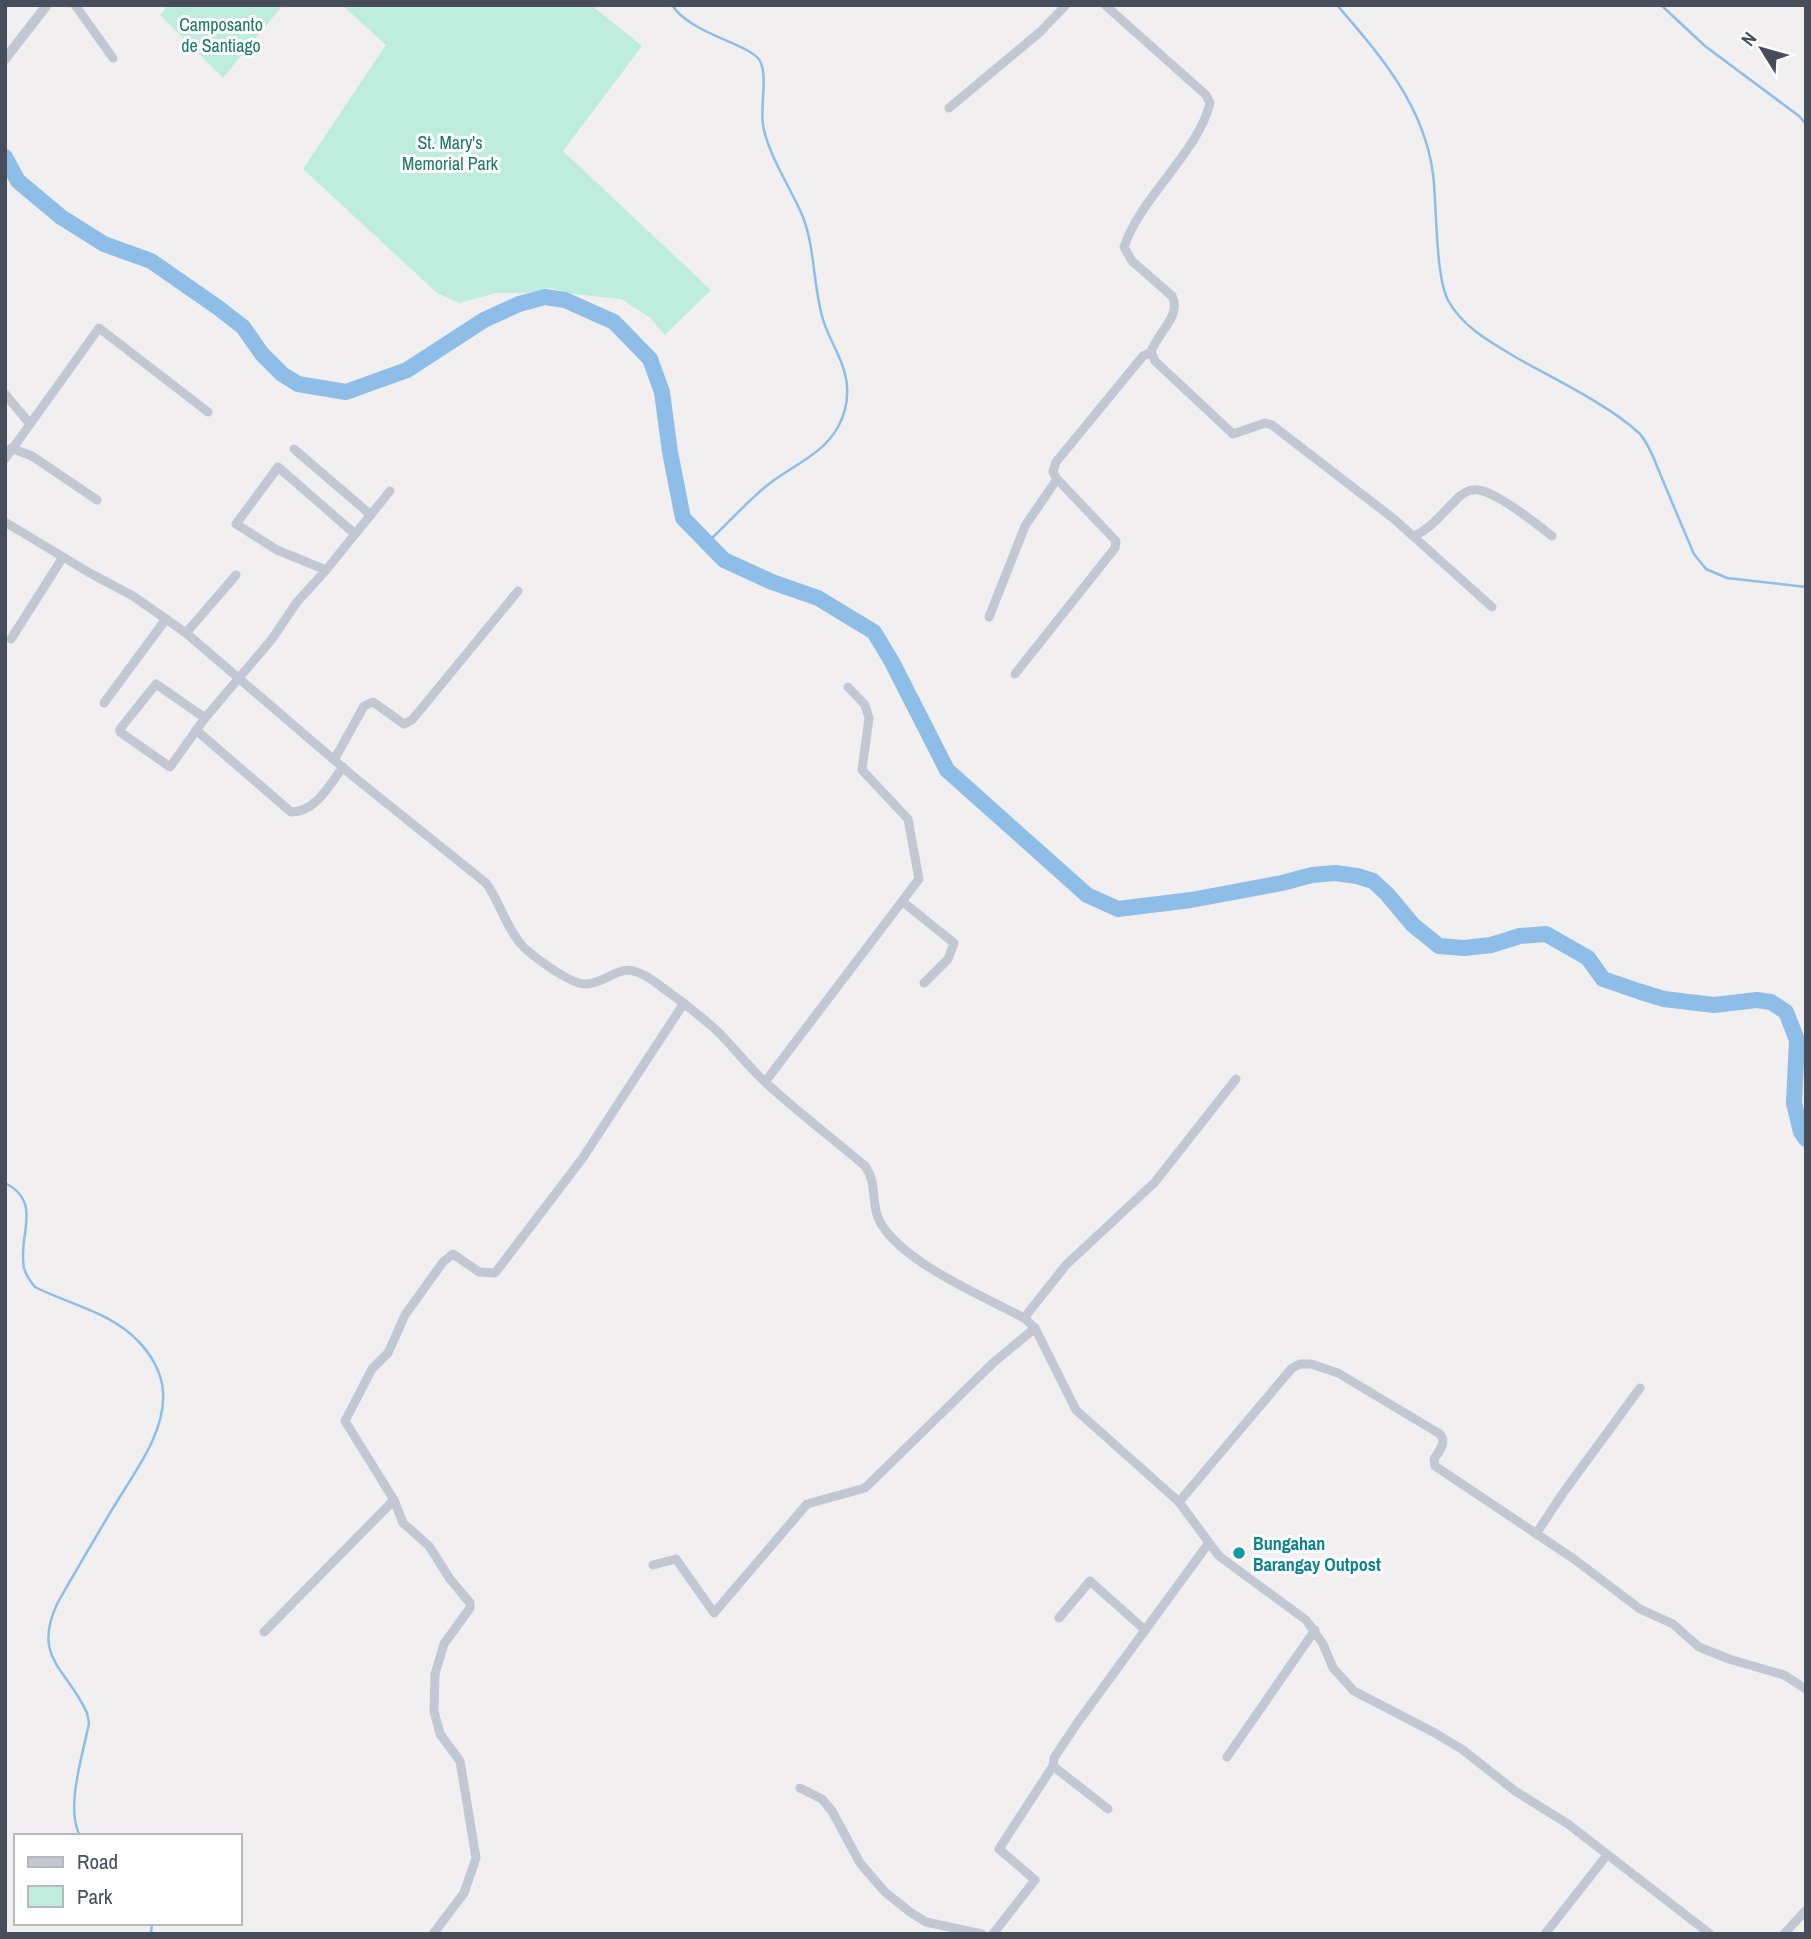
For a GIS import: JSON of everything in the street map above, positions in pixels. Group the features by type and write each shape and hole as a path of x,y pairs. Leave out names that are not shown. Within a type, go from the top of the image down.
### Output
{"street":[{"path":"5,59 47,5"},
{"path":"75,5 113,58"},
{"path":"949,108 1040,32 1066,5"},
{"path":"1015,674 1115,548 1116,541 1052,472 1056,462 1143,356 1151,352 1175,311 1176,304 1172,296 1132,261 1124,247 1131,228 1199,131 1210,103 1206,95 1105,5"},
{"path":"5,459 99,328 208,412"},
{"path":"1151,352 1155,361 1233,434 1265,423 1272,425 1414,536 1492,607"},
{"path":"6,397 30,424"},
{"path":"11,448 32,456 97,500"},
{"path":"294,449 371,515"},
{"path":"326,570 277,550 236,524 278,467 355,534"},
{"path":"989,617 1025,526 1057,479"},
{"path":"1414,536 1430,527 1466,491 1480,490 1521,511 1552,536"},
{"path":"205,718 156,684 120,732 170,767 205,718 272,639 297,601 326,570 390,491"},
{"path":"5,522 133,596 186,633 334,761 485,883 497,898 519,943 567,978 588,984 617,971 639,972 684,1003 715,1029 765,1082 870,1173 880,1221 900,1245 932,1269 1024,1318 1035,1328 1076,1410 1179,1502 1219,1556 1306,1620 1315,1630 1333,1668 1354,1691 1424,1726 1463,1750 1506,1785 1568,1824 1710,1934"},
{"path":"11,639 63,557"},
{"path":"186,633 236,575"},
{"path":"334,761 364,706 373,702 404,724 412,720 518,591"},
{"path":"104,702 166,620"},
{"path":"765,1082 919,879 908,819 862,770 869,718 865,705 848,687"},
{"path":"196,730 291,812 300,812 315,804 343,768"},
{"path":"904,902 954,943 948,959 924,982"},
{"path":"433,1934 464,1893 476,1858 460,1761 440,1734 434,1711 435,1674 444,1644 470,1608 470,1603 450,1579 429,1546 403,1523 394,1500 345,1421 372,1369 388,1353 405,1315 443,1262 453,1254 479,1272 495,1273 582,1159 684,1003"},
{"path":"1024,1318 1066,1265 1155,1182 1236,1079"},
{"path":"653,1565 676,1559 714,1613 807,1504 865,1488 993,1363 1035,1328"},
{"path":"1179,1502 1292,1368 1300,1364 1311,1364 1338,1373 1440,1434 1443,1445 1434,1460 1436,1466 1574,1559 1640,1608 1673,1625 1699,1647 1729,1660 1784,1675 1806,1689"},
{"path":"1536,1534 1640,1388"},
{"path":"264,1632 394,1500"},
{"path":"993,1934 1035,1880 999,1849 1078,1722 1208,1544"},
{"path":"1059,1618 1090,1580 1145,1630"},
{"path":"1227,1757 1315,1630"},
{"path":"1053,1766 1108,1810"},
{"path":"800,1788 822,1799 832,1811 860,1863 885,1892 909,1912 926,1922 982,1934"},
{"path":"1545,1934 1607,1855"},
{"path":"1784,1934 1806,1910"}],"green space":[{"name":"Camposanto de Santiago","path":"168,5 283,5 223,78 160,15"},
{"name":"St. Mary's Memorial Park","path":"342,5 591,5 642,46 563,151 711,290 665,335 649,317 621,299 573,294 550,288 526,293 496,293 459,303 437,293 303,169 386,45"}],"waterway":[{"path":"672,5 692,24 745,49 760,61 763,75 763,125 775,160 803,217 810,241 822,316 843,367 847,386 844,412 832,437 815,453 765,487 708,542"},
{"path":"1337,5 1398,82 1420,126 1433,174 1441,274 1444,289 1454,310 1488,340 1597,403 1639,433 1650,451 1694,554 1706,569 1727,578 1806,587"},
{"path":"1661,5 1705,46 1806,124"},
{"path":"5,157 18,181 61,217 104,244 151,261 220,309 243,327 262,354 282,374 298,384 346,392 407,370 484,320 519,304 545,297 565,300 614,322 650,359 662,392 683,518 724,560 772,582 818,598 874,632 947,770 1087,895 1118,909 1191,900 1312,875 1335,873 1357,876 1373,881 1413,925 1439,946 1464,948 1491,945 1520,936 1546,934 1588,958 1603,979 1664,999 1714,1005 1757,1000 1771,1002 1786,1012 1797,1040 1794,1103 1801,1132 1806,1139"},
{"path":"5,1183 17,1191 26,1210 23,1256 25,1271 31,1283 102,1316 127,1331 151,1358 158,1371 163,1392 159,1423 147,1453 57,1604 50,1623 50,1651 79,1698 89,1723 75,1796 74,1811 79,1834"},
{"path":"151,1934 152,1925"}],"place":[{"name":"Bungahan Barangay Outpost","path":"1239,1553"}]}
